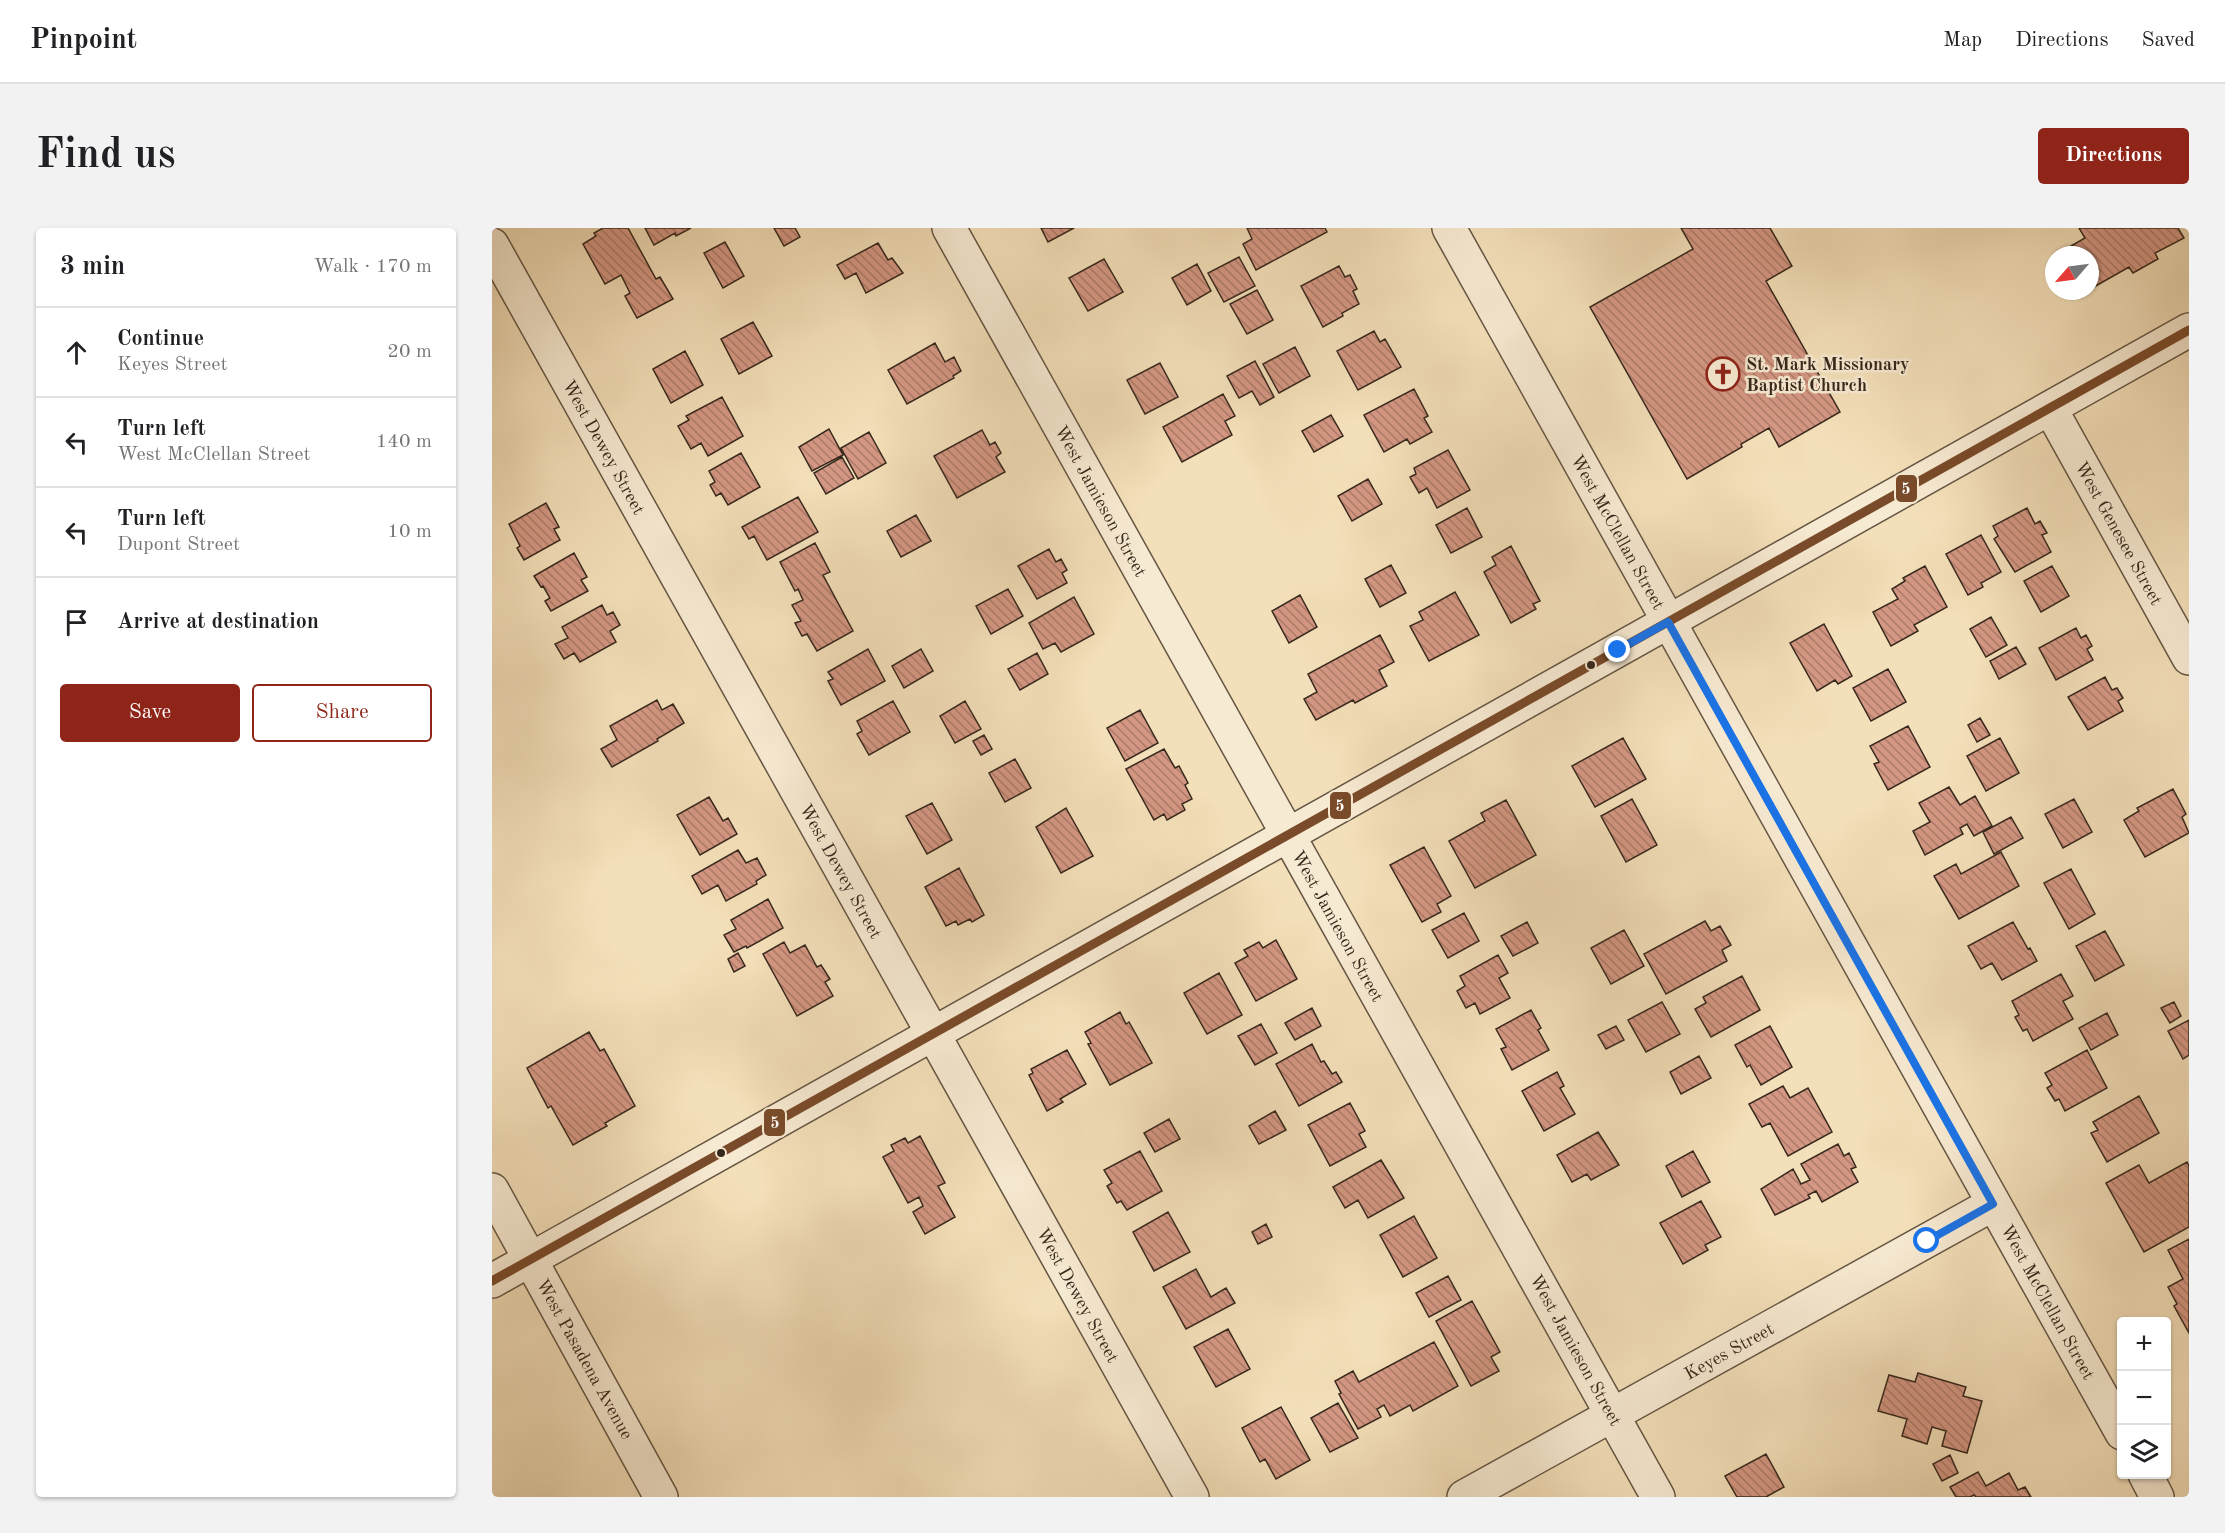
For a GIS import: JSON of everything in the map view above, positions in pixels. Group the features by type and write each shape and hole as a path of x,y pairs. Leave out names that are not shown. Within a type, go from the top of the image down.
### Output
{"street":[{"name":"West Jamieson Street","path":"949,228 1658,1497"},
{"name":"West McClellan Street","path":"1449,228 2117,1426"},
{"name":"West Dewey Street","path":"492,245 1192,1497"},
{"path":"492,1281 2189,330"},
{"name":"West Genesee Street","path":"2050,408 2189,658"},
{"name":"West Pasadena Avenue","path":"492,1190 661,1497"},
{"name":"Keyes Street","path":"1464,1497 1993,1204"},
{"path":"2148,1479 2157,1497"}],"building":[{"path":"603,228 628,228 656,279 660,277 673,299 637,318 625,296 630,293 621,275 605,284 583,244 596,236 594,233"},
{"path":"645,228 691,228 676,236 675,233 654,245"},
{"path":"774,228 795,228 800,237 784,246"},
{"path":"1041,228 1074,228 1048,242"},
{"path":"1247,228 1325,228 1327,232 1256,270 1243,244 1252,239"},
{"name":"St. Mark Missionary Baptist Church","path":"1681,228 1770,228 1792,266 1766,281 1840,412 1779,447 1769,428 1741,444 1742,447 1687,479 1590,307 1693,249"},
{"path":"2079,228 2178,228 2184,238 2155,253 2158,259 2133,273 2129,267 2099,284 2099,246 2071,246 2085,238"},
{"path":"725,242 744,276 723,288 704,253"},
{"path":"878,243 888,260 892,258 903,273 866,293 856,273 845,279 837,265"},
{"path":"1239,257 1255,286 1224,302 1208,273"},
{"path":"1104,259 1123,292 1088,311 1069,278"},
{"path":"1197,264 1211,291 1187,305 1172,278"},
{"path":"1339,266 1345,277 1350,275 1357,289 1353,291 1359,304 1323,327 1301,286"},
{"path":"1257,290 1273,320 1247,334 1230,304"},
{"path":"753,322 772,356 739,374 721,339"},
{"path":"1374,331 1380,342 1385,339 1401,367 1358,390 1337,351"},
{"path":"935,343 945,362 954,357 961,371 953,376 954,378 907,404 888,370"},
{"path":"1295,347 1310,376 1279,393 1263,364"},
{"path":"685,351 703,385 671,403 653,369"},
{"path":"1255,361 1274,397 1260,405 1252,391 1239,398 1227,376"},
{"path":"1160,363 1178,397 1145,414 1127,380"},
{"path":"1414,389 1428,416 1424,418 1432,432 1410,444 1407,439 1384,452 1364,415"},
{"path":"1223,394 1235,416 1225,421 1232,435 1182,462 1163,427"},
{"path":"722,397 743,436 708,456 701,443 691,449 678,426 689,420 686,416"},
{"path":"1331,415 1343,436 1314,452 1302,431"},
{"path":"829,429 843,455 812,471 799,447"},
{"path":"982,430 990,445 995,442 1001,453 996,457 1005,472 957,498 934,456"},
{"path":"869,432 886,463 858,479 841,448"},
{"path":"1448,450 1470,490 1437,508 1427,488 1419,493 1410,477 1416,474 1414,468"},
{"path":"741,453 760,487 728,505 721,493 716,496 710,485 715,482 709,471"},
{"path":"842,457 854,478 826,494 814,473"},
{"path":"1368,479 1382,504 1352,521 1338,496"},
{"path":"798,497 818,532 767,560 754,536 749,539 742,527"},
{"path":"546,503 559,527 554,529 560,540 524,560 517,548 520,546 509,524"},
{"path":"1467,508 1482,537 1451,553 1436,525"},
{"path":"2027,508 2035,524 2040,521 2047,533 2042,535 2051,552 2015,572 1994,539 1998,536 1993,526"},
{"path":"916,515 931,541 901,557 887,531"},
{"path":"1981,535 2001,572 1981,583 1983,587 1968,595 1946,554"},
{"path":"815,543 830,572 823,575 853,631 817,651 807,634 802,636 795,623 801,621 792,605 803,600 798,589 795,591 780,562"},
{"path":"1511,546 1540,601 1533,604 1536,609 1511,623 1484,572 1496,565 1492,557"},
{"path":"1049,549 1056,562 1061,559 1067,570 1062,573 1067,583 1037,599 1018,566"},
{"path":"574,553 587,577 581,580 588,591 551,611 545,601 550,598 534,576"},
{"path":"1391,565 1406,593 1380,607 1365,579"},
{"path":"1925,566 1947,607 1914,625 1918,631 1891,646 1873,612 1898,599 1892,589 1905,581 1903,578"},
{"path":"2052,566 2069,596 2041,612 2024,581"},
{"path":"1008,589 1023,616 991,634 976,606"},
{"path":"1455,592 1479,635 1429,661 1410,626 1423,620 1419,612"},
{"path":"1300,595 1317,627 1289,643 1272,611"},
{"path":"1074,597 1094,634 1061,652 1055,643 1043,649 1029,623"},
{"path":"602,605 607,615 613,612 620,625 610,631 616,642 580,662 574,653 564,659 555,644 568,638 562,627"},
{"path":"1991,617 2007,645 1986,657 1970,629"},
{"path":"1824,624 1852,676 1838,684 1835,680 1817,691 1790,643"},
{"path":"2076,628 2081,638 2086,635 2092,646 2087,649 2093,660 2056,680 2039,648"},
{"path":"1380,635 1394,662 1379,670 1387,686 1355,703 1353,700 1316,720 1304,699 1317,692 1308,674"},
{"path":"2016,647 2026,664 1999,679 1990,661"},
{"path":"868,649 885,681 841,705 828,681 833,679 828,672"},
{"path":"921,649 933,671 904,688 892,666"},
{"path":"1037,653 1048,674 1020,690 1008,669"},
{"path":"1888,669 1906,702 1871,721 1853,688"},
{"path":"2105,677 2112,690 2117,688 2123,698 2118,701 2123,711 2088,730 2068,697"},
{"path":"657,700 662,710 673,704 684,723 657,739 658,741 612,767 601,749 617,740 610,726"},
{"path":"893,701 910,732 869,755 857,734 862,731 857,721"},
{"path":"965,701 981,729 955,743 940,716"},
{"path":"1140,710 1158,743 1125,761 1107,728"},
{"path":"1980,718 1990,735 1977,742 1968,725"},
{"path":"1908,726 1930,767 1888,790 1874,764 1879,762 1870,746"},
{"path":"984,735 992,749 981,755 973,741"},
{"path":"1623,738 1646,779 1595,807 1572,766"},
{"path":"2000,738 2019,773 1986,791 1967,756"},
{"path":"1164,749 1175,768 1179,766 1188,783 1185,785 1192,799 1182,804 1185,810 1167,820 1164,814 1154,820 1126,769"},
{"path":"1015,759 1031,788 1005,802 989,773"},
{"path":"1949,787 1960,805 1975,796 1992,826 1974,836 1967,824 1960,828 1963,834 1925,855 1913,831 1930,822 1919,803"},
{"path":"2173,789 2186,814 2182,817 2189,833 2145,857 2124,820 2139,811 2137,808"},
{"path":"709,797 723,821 728,818 737,834 700,855 677,815"},
{"path":"1632,799 1657,845 1626,862 1601,816"},
{"path":"2074,799 2092,832 2063,848 2045,814"},
{"path":"1506,800 1536,855 1475,888 1449,841 1485,821 1481,813"},
{"path":"932,803 952,840 927,854 906,816"},
{"path":"1066,808 1093,856 1061,873 1036,827"},
{"path":"2011,817 2023,838 1994,854 1983,832"},
{"path":"1424,847 1451,896 1437,904 1441,912 1422,922 1390,865"},
{"path":"738,850 746,863 757,858 766,875 756,881 757,884 726,901 718,885 702,894 692,876"},
{"path":"2001,852 2019,886 1959,919 1934,876 1956,864 1961,874"},
{"path":"959,868 984,915 972,922 970,919 958,925 956,921 946,926 925,887"},
{"path":"2071,869 2095,914 2069,929 2044,883"},
{"path":"768,899 783,928 747,948 746,946 734,952 724,935 736,929 731,920"},
{"path":"1464,913 1479,941 1448,958 1432,930"},
{"path":"1705,921 1711,931 1720,926 1731,945 1722,950 1727,961 1666,994 1644,954"},
{"path":"1527,922 1538,943 1513,956 1501,936"},
{"path":"2013,922 2037,961 2002,980 1992,963 1981,969 1968,946"},
{"path":"1624,930 1644,966 1611,984 1591,948"},
{"path":"2105,931 2124,965 2095,981 2076,946"},
{"path":"1276,940 1297,979 1256,1001 1235,963 1248,956 1244,950 1259,942 1263,948"},
{"path":"784,942 790,953 805,945 817,967 821,965 830,979 825,982 833,996 797,1016 763,954"},
{"path":"738,953 745,966 734,972 728,959"},
{"path":"1498,955 1508,973 1499,978 1510,998 1480,1014 1475,1003 1466,1008 1457,991 1465,986 1460,976"},
{"path":"1219,973 1242,1015 1207,1034 1184,993"},
{"path":"2061,974 2073,996 2063,1001 2073,1019 2033,1041 2027,1029 2023,1031 2015,1017 2019,1015 2012,1001"},
{"path":"1742,976 1760,1010 1711,1037 1695,1009 1706,1003 1703,997"},
{"path":"1662,1002 1680,1034 1646,1052 1628,1020"},
{"path":"2174,1002 2181,1016 2170,1023 2161,1008"},
{"path":"1312,1008 1321,1026 1295,1040 1285,1023"},
{"path":"1531,1010 1541,1028 1538,1030 1549,1050 1512,1070 1501,1049 1506,1047 1496,1029"},
{"path":"1120,1012 1126,1024 1129,1022 1152,1063 1110,1085 1088,1044 1091,1043 1085,1032"},
{"path":"2107,1013 2118,1035 2091,1050 2079,1028"},
{"path":"2189,1020 2189,1055 2183,1059 2168,1031"},
{"path":"1261,1024 1277,1053 1255,1065 1238,1036"},
{"path":"1616,1026 1624,1040 1606,1049 1598,1035"},
{"path":"1770,1026 1792,1067 1761,1085 1750,1065 1747,1067 1735,1045"},
{"path":"589,1032 600,1051 604,1049 635,1106 605,1123 607,1126 573,1145 551,1106 548,1108 527,1068"},
{"path":"1312,1044 1321,1062 1324,1061 1332,1074 1336,1072 1342,1082 1299,1106 1276,1064"},
{"path":"1067,1050 1086,1084 1060,1099 1063,1102 1047,1111 1029,1075 1033,1073 1031,1069"},
{"path":"2087,1050 2107,1088 2065,1111 2059,1099 2055,1101 2047,1088 2052,1085 2045,1073"},
{"path":"1699,1056 1711,1078 1681,1094 1670,1072"},
{"path":"1557,1072 1564,1086 1560,1088 1575,1114 1544,1131 1522,1091"},
{"path":"1783,1086 1790,1098 1808,1088 1832,1132 1788,1156 1770,1123 1762,1127 1749,1104"},
{"path":"2139,1096 2159,1133 2107,1162 2091,1133 2098,1130 2093,1122"},
{"path":"1350,1103 1365,1131 1359,1134 1366,1147 1330,1166 1308,1125"},
{"path":"1275,1111 1286,1130 1259,1144 1249,1126"},
{"path":"1169,1119 1180,1139 1155,1152 1144,1133"},
{"path":"1598,1132 1619,1165 1591,1180 1587,1174 1572,1182 1557,1155"},
{"path":"920,1136 945,1183 938,1186 955,1217 925,1234 913,1212 923,1206 919,1197 908,1203 883,1157 894,1151 891,1145 905,1138 908,1143"},
{"path":"1838,1144 1844,1156 1849,1153 1856,1167 1851,1169 1858,1182 1822,1202 1816,1191 1808,1195 1810,1198 1775,1215 1761,1189 1793,1169 1801,1184 1810,1180 1801,1164"},
{"path":"1140,1151 1162,1191 1127,1210 1121,1201 1117,1203 1107,1186 1112,1183 1104,1170"},
{"path":"1693,1151 1710,1182 1682,1197 1666,1166"},
{"path":"1381,1160 1404,1198 1368,1218 1358,1200 1345,1208 1333,1187"},
{"path":"2187,1162 2189,1166 2189,1227 2144,1252 2106,1183 2139,1165 2149,1183"},
{"path":"1701,1201 1721,1237 1705,1245 1708,1250 1683,1264 1660,1223"},
{"path":"1168,1212 1190,1252 1154,1271 1133,1232"},
{"path":"1414,1216 1437,1258 1403,1277 1380,1235"},
{"path":"1266,1224 1272,1237 1258,1244 1252,1232"},
{"path":"2189,1239 2189,1333 2174,1306 2177,1304 2168,1287 2183,1279 2168,1250"},
{"path":"1196,1269 1211,1297 1226,1288 1235,1303 1186,1329 1163,1287"},
{"path":"1448,1276 1461,1300 1429,1317 1416,1293"},
{"path":"1472,1301 1500,1352 1491,1357 1499,1371 1471,1386 1436,1321"},
{"path":"1228,1329 1250,1369 1216,1387 1194,1347"},
{"path":"1434,1342 1458,1386 1413,1411 1410,1405 1390,1416 1384,1405 1377,1409 1381,1417 1358,1429 1339,1394 1341,1393 1335,1381 1353,1371 1359,1382"},
{"path":"1918,1373 1966,1387 1963,1396 1982,1401 1967,1453 1942,1446 1946,1431 1932,1427 1927,1444 1902,1436 1907,1419 1878,1411 1889,1375 1915,1382"},
{"path":"1338,1403 1358,1438 1330,1452 1311,1418"},
{"path":"1281,1407 1310,1460 1276,1479 1265,1459 1260,1462 1242,1428"},
{"path":"1766,1454 1784,1487 1766,1497 1737,1497 1725,1476"},
{"path":"1950,1455 1958,1473 1942,1481 1933,1464"},
{"path":"1978,1472 1986,1486 2009,1473 2018,1490 2025,1487 2031,1497 1976,1497 1974,1495 1956,1497 1950,1487"}],"transit line":[{"name":"5","path":"492,1281 2189,330"}],"place":[{"name":"St. Mark Missionary Baptist Church","path":"1723,374"}],"route":[{"path":"1618,650 1668,622 1993,1204 1927,1241"}]}
